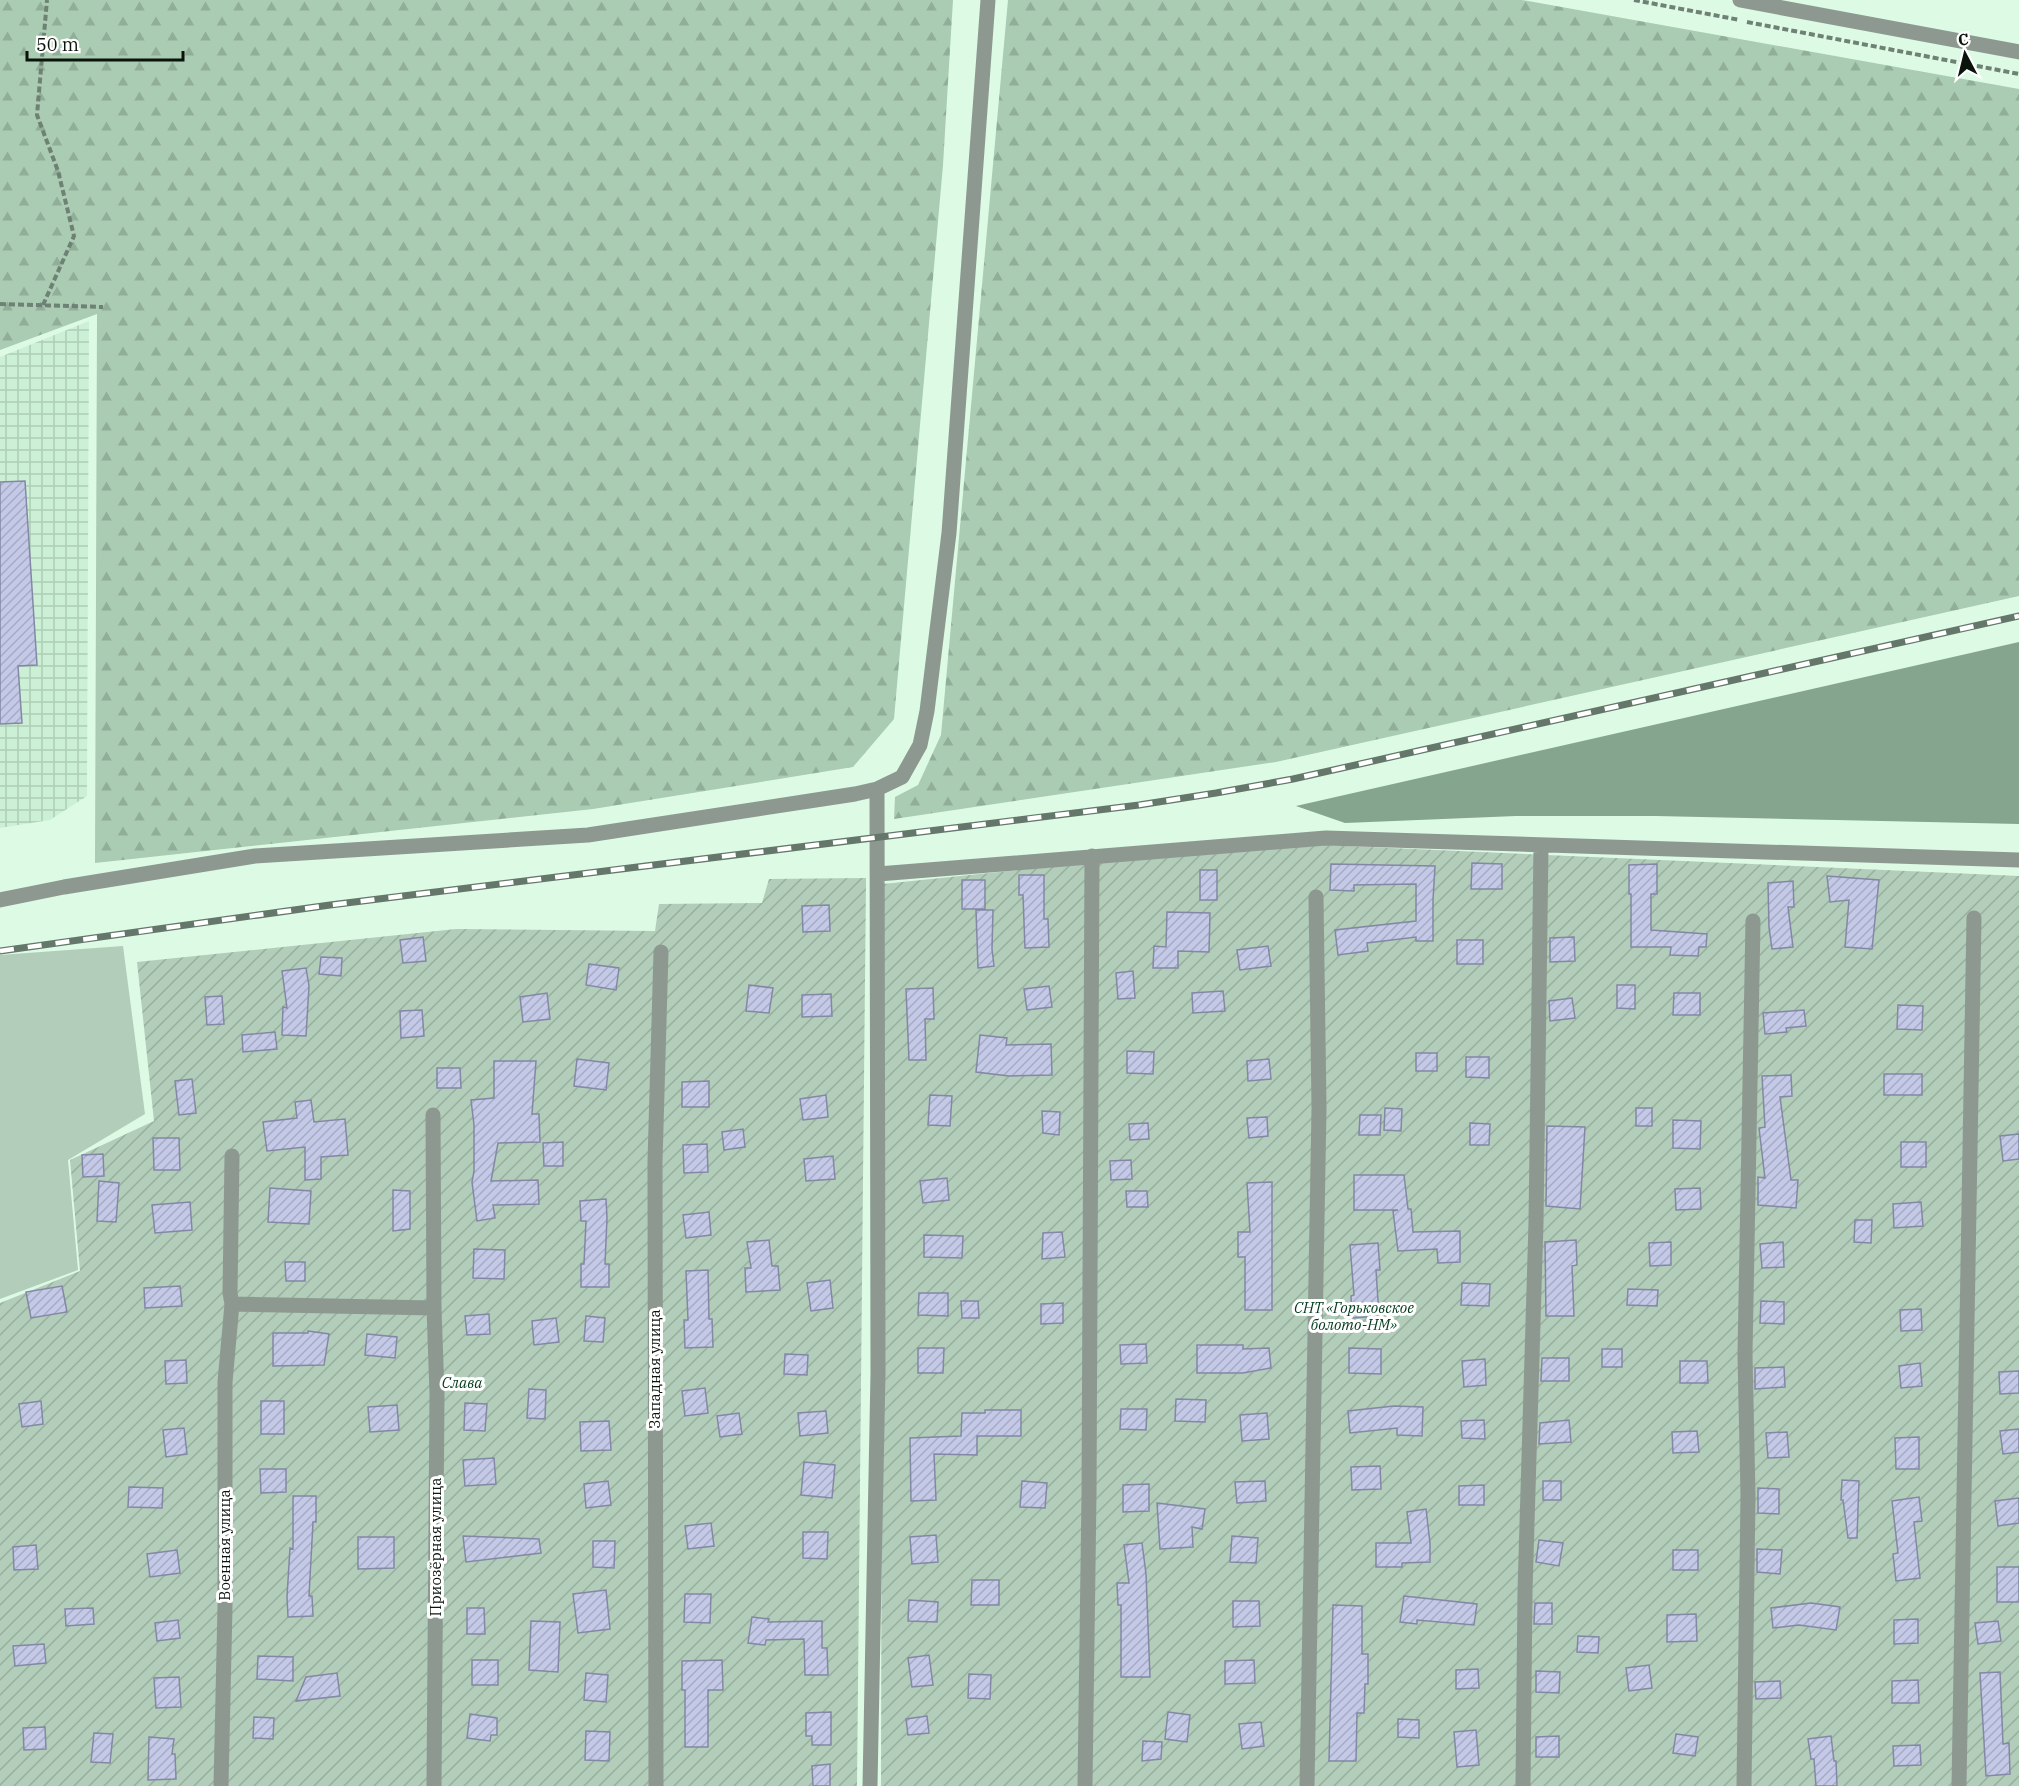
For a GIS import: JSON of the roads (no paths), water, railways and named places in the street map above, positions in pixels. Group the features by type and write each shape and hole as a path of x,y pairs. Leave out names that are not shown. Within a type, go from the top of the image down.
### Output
{"street":[{"path":"0,900 64,887 255,856 588,835 855,794 877,789 902,777 920,745 927,711 949,533 988,0"},
{"path":"1740,0 2019,52"},
{"path":"870,1786 878,1372 877,789"},
{"path":"878,874 1326,838 2019,861"},
{"path":"1522,1786 1525,1591 1536,1223 1540,845"},
{"path":"1085,1786 1089,1494 1092,856"},
{"path":"1307,1786 1319,1108 1316,897"},
{"path":"1959,1786 1974,918"},
{"path":"1744,1786 1748,1496 1745,1354 1754,921"},
{"name":"Западная улица","path":"656,1786 655,1162 661,952"},
{"name":"Приозёрная улица","path":"433,1115 437,1394 434,1786"},
{"name":"Военная улица","path":"221,1786 225,1606 225,1382 232,1304 230,1293 232,1156"},
{"path":"232,1304 434,1308"}],"railway":[{"path":"0,951 330,905 1139,805 1216,793 1293,779 2019,616"}],"park label":[{"name":"СНТ «Горьковское болото-НМ»","path":"1354,1316"},
{"name":"Слава","path":"462,1383"}]}
